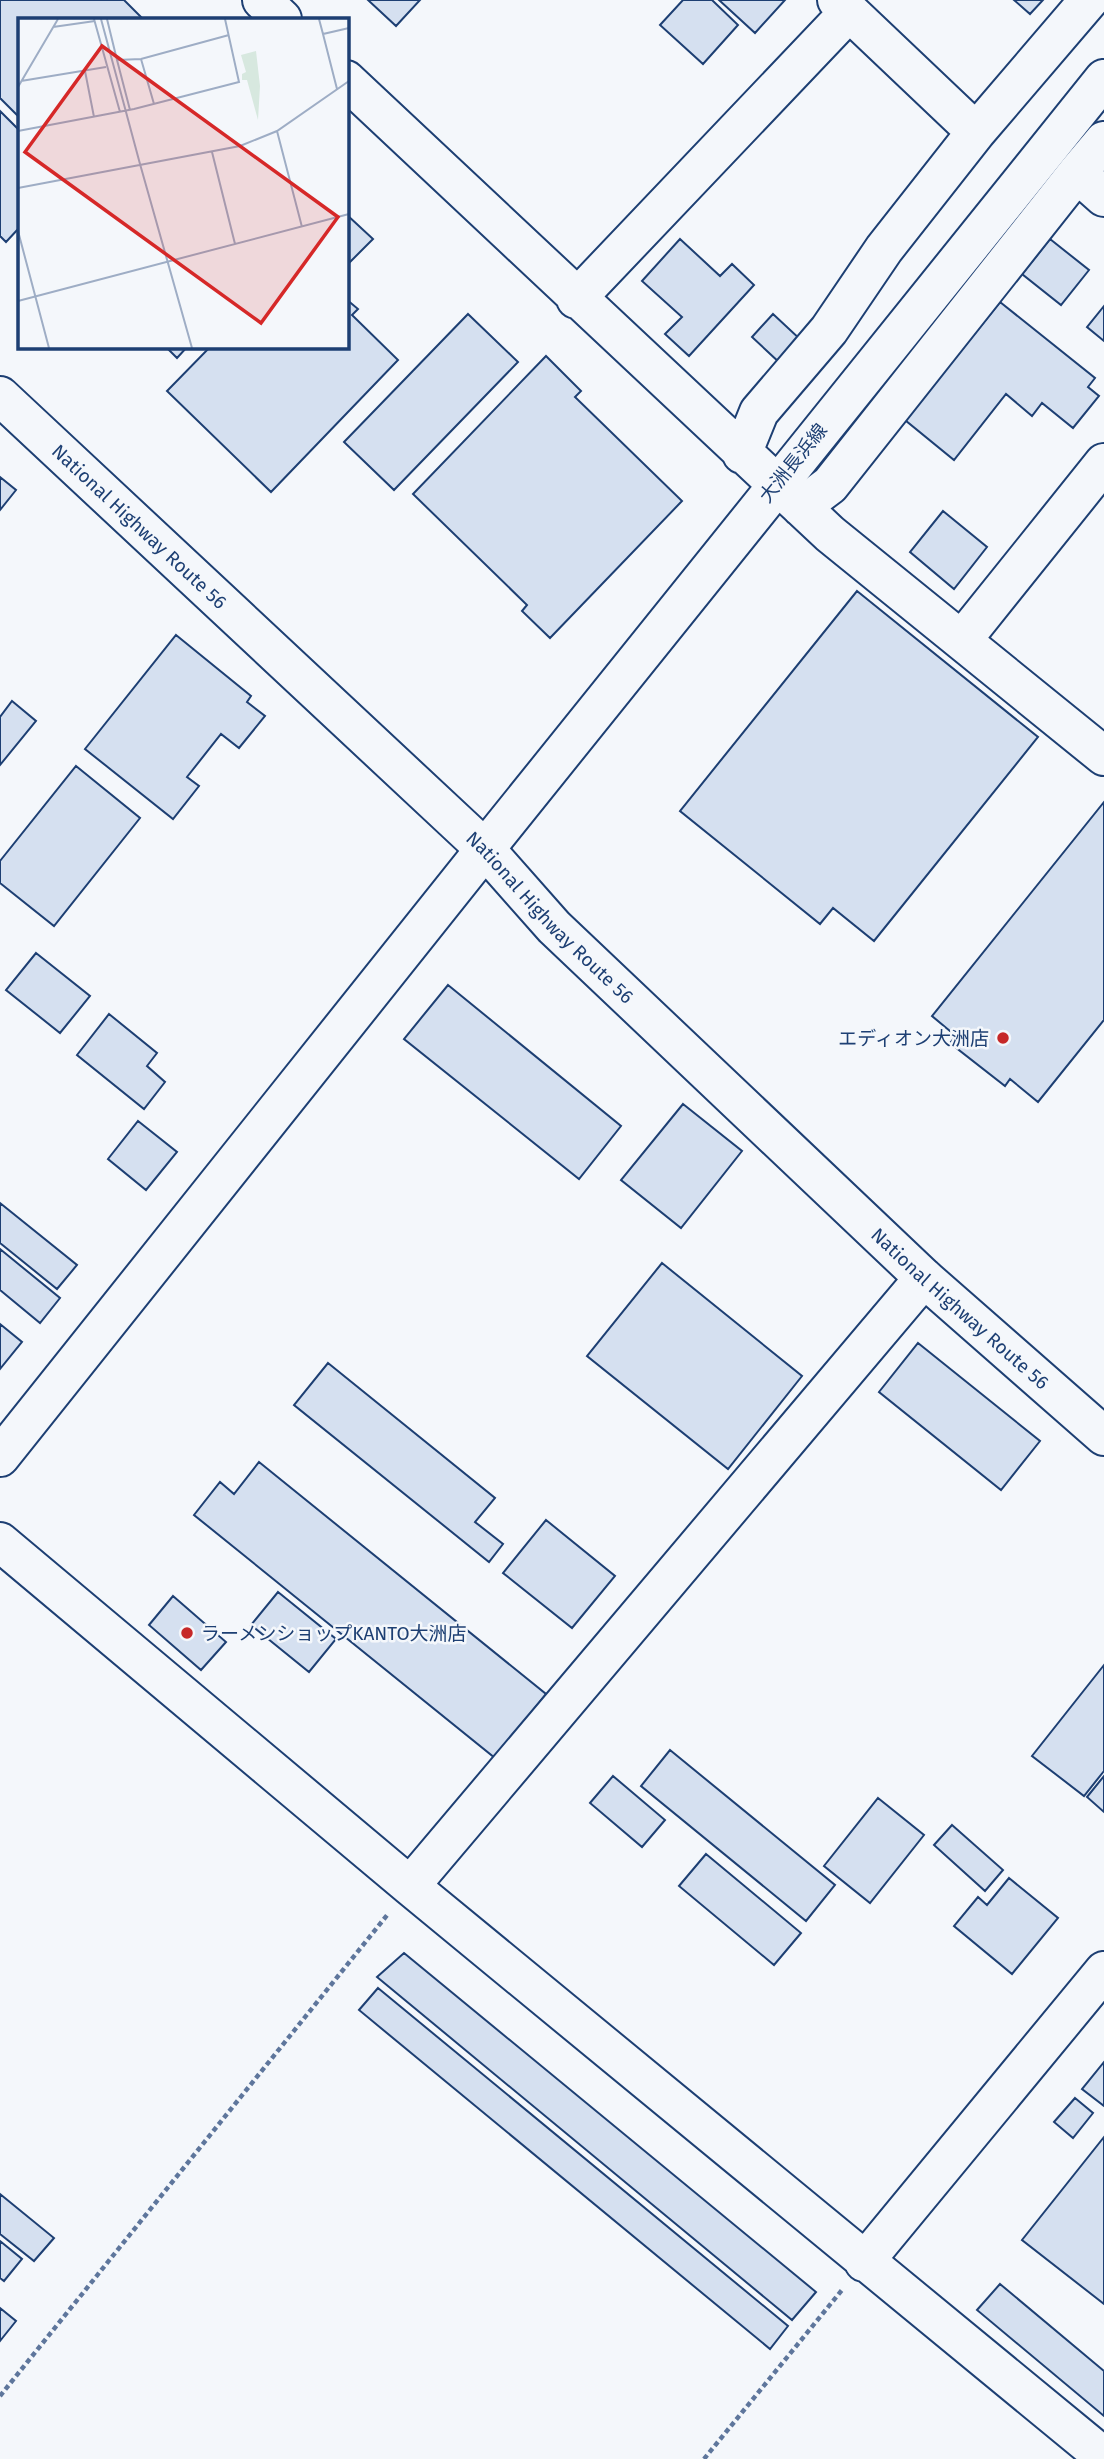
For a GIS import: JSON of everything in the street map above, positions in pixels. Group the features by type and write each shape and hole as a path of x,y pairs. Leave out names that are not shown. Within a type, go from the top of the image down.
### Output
{"main road":[{"path":"262,0 281,18"},
{"path":"741,454 759,412 829,330 884,249 976,132 1089,0"},
{"path":"576,299 843,6 976,132"},
{"name":"大洲長浜線","path":"0,1457 485,849 788,496 1104,79"},
{"path":"348,82 741,454 830,534 1104,756"},
{"path":"788,496 830,485 1091,185 1104,141"},
{"name":"National Highway Route 56","path":"0,396 485,849 554,927 924,1278 1104,1436"},
{"path":"962,640 1104,463"},
{"path":"410,1886 924,1278"},
{"path":"0,1542 410,1886 1104,2457"},
{"path":"864,2262 1104,1971"}],"path":[{"path":"0,2396 410,1886"},
{"path":"704,2459 864,2262"}],"building":[{"path":"0,0 124,0 142,18 18,18 18,116 0,98"},
{"path":"368,0 420,0 396,26"},
{"path":"683,0 712,0 738,25 703,64 660,25"},
{"path":"719,0 785,0 755,33"},
{"path":"1014,0 1043,0 1030,14"},
{"path":"0,111 18,129 18,229 6,242 0,236"},
{"path":"348,216 373,239 348,264"},
{"path":"680,239 720,276 732,264 754,285 689,356 665,334 682,317 642,281"},
{"path":"1050,239 1089,270 1061,305 1022,274"},
{"path":"348,301 358,309 352,315 398,360 271,492 167,391 209,348 348,348"},
{"path":"1000,302 1095,378 1088,387 1099,396 1073,428 1042,403 1032,416 1006,394 954,460 905,420"},
{"path":"1104,306 1104,341 1087,327"},
{"path":"468,314 518,362 394,490 344,442"},
{"path":"773,314 802,341 781,364 752,337"},
{"path":"167,348 186,348 177,358"},
{"path":"546,356 581,391 575,397 682,501 550,638 522,611 527,605 413,494"},
{"path":"0,477 16,490 0,510"},
{"path":"943,511 987,547 954,589 910,552"},
{"path":"857,591 1038,737 874,941 833,908 820,924 680,811"},
{"path":"176,635 251,696 247,702 265,716 239,748 221,734 187,777 199,786 173,819 85,749"},
{"path":"12,701 36,721 0,765 0,717"},
{"path":"76,766 140,818 54,926 0,883 0,861"},
{"path":"1104,802 1104,1020 1038,1102 1010,1079 1005,1086 950,1043 956,1036 932,1016"},
{"path":"36,953 90,996 60,1033 6,990"},
{"path":"448,985 621,1126 579,1179 404,1039"},
{"path":"109,1014 157,1053 147,1066 165,1082 144,1109 77,1055"},
{"path":"683,1104 742,1151 681,1228 621,1180"},
{"path":"138,1121 177,1152 146,1190 108,1159"},
{"path":"0,1203 77,1265 57,1289 0,1243"},
{"path":"0,1249 60,1298 40,1323 0,1290"},
{"path":"662,1263 802,1376 728,1469 587,1356"},
{"path":"0,1324 22,1342 0,1369"},
{"path":"918,1343 1040,1441 1001,1490 879,1392"},
{"path":"328,1363 495,1498 475,1522 503,1544 489,1562 294,1405"},
{"path":"259,1462 546,1694 495,1758 194,1515 220,1482 234,1494"},
{"path":"546,1520 615,1576 572,1628 503,1573"},
{"path":"278,1592 336,1639 309,1672 251,1625"},
{"name":"ラーメンショップKANTO大洲店","path":"173,1596 226,1642 201,1670 149,1625"},
{"path":"1104,1665 1104,1771 1084,1796 1032,1756"},
{"path":"670,1750 835,1885 806,1921 641,1786"},
{"path":"613,1776 665,1820 642,1847 590,1803"},
{"path":"1104,1776 1104,1812 1087,1797"},
{"path":"878,1798 924,1835 870,1903 824,1866"},
{"path":"952,1825 1003,1870 985,1891 934,1845"},
{"path":"706,1854 801,1933 774,1965 679,1886"},
{"path":"1009,1878 1058,1918 1012,1974 954,1926 978,1897 987,1905"},
{"path":"404,1953 816,2292 792,2320 377,1977"},
{"path":"378,1988 788,2326 770,2349 359,2010"},
{"path":"1104,2062 1104,2106 1082,2089"},
{"path":"1075,2098 1093,2113 1073,2138 1054,2122"},
{"path":"1104,2137 1104,2304 1022,2240"},
{"path":"0,2194 54,2238 34,2261 0,2234"},
{"path":"0,2241 22,2259 4,2281 0,2278"},
{"path":"1000,2284 1104,2371 1104,2416 977,2310"},
{"path":"0,2308 16,2321 0,2341"}],"place":[{"name":"エディオン大洲店","path":"1003,1038"},
{"name":"ラーメンショップKANTO大洲店","path":"187,1633"}]}
